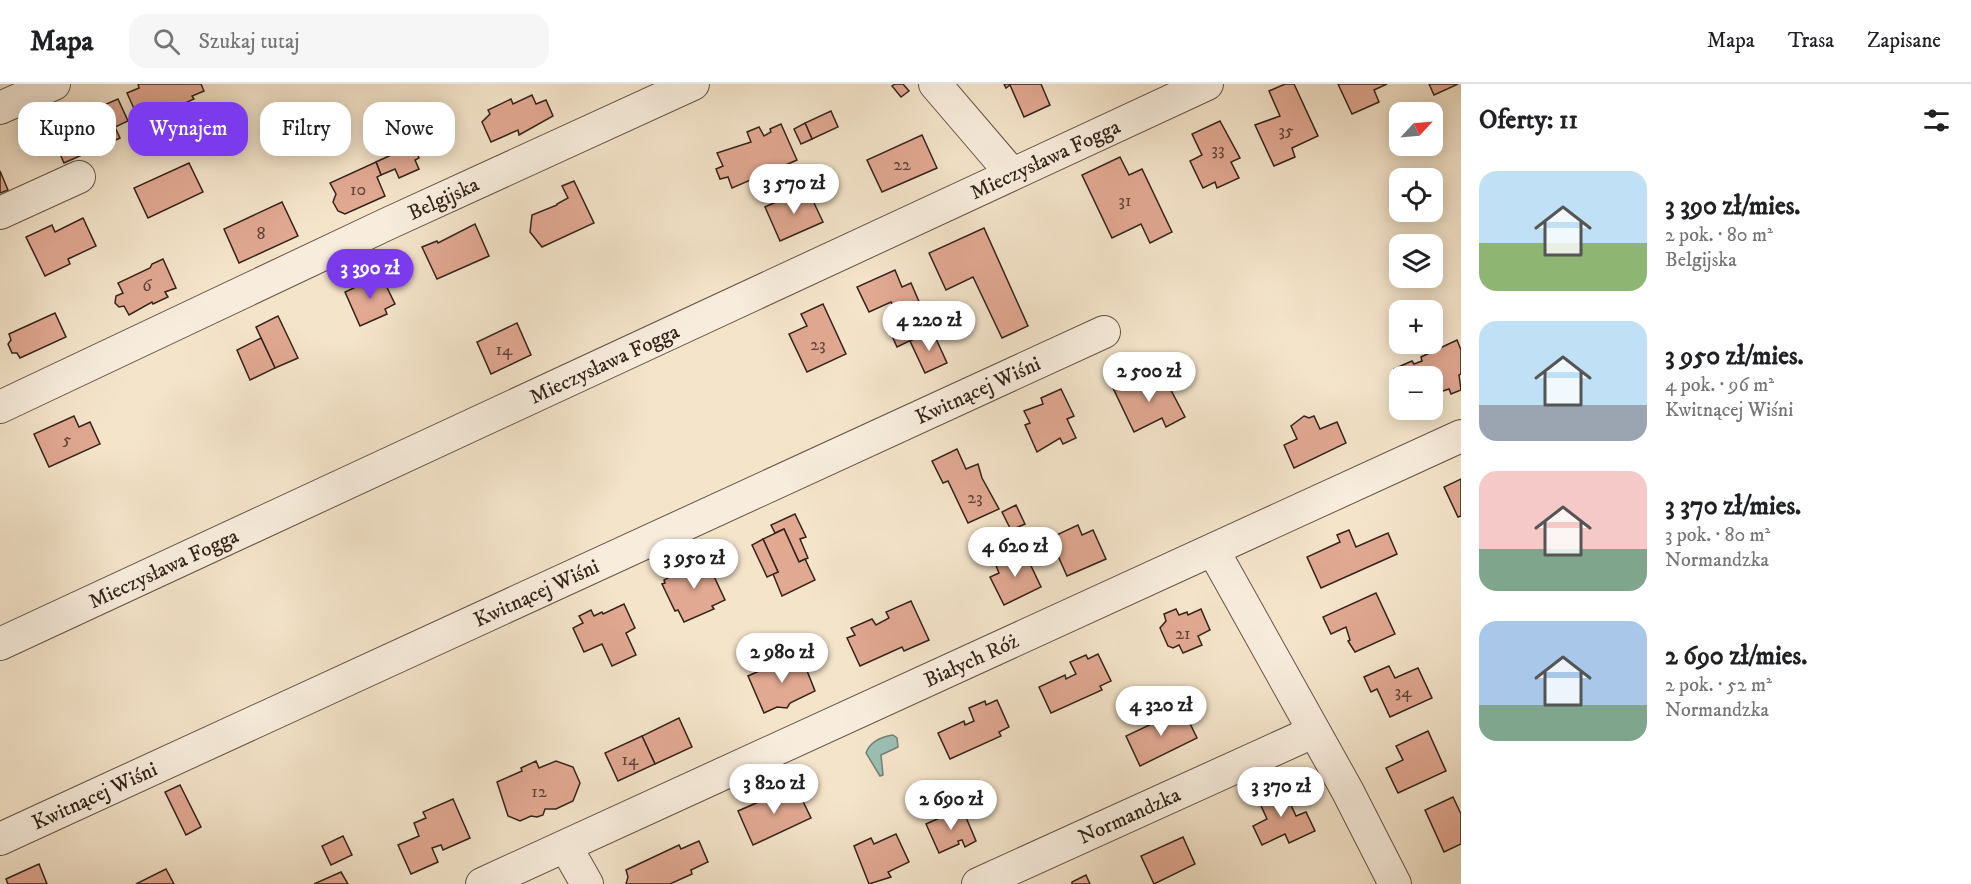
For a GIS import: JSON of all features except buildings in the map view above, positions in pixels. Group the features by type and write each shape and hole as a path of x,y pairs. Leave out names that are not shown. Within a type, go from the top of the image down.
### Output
{"street":[{"path":"0,108 54,84"},
{"name":"Belgijska","path":"0,407 376,229 693,84"},
{"path":"935,84 1012,174"},
{"name":"Mieczysława Fogga","path":"0,644 1207,84"},
{"path":"0,213 78,177"},
{"name":"Kwitnącej Wiśni","path":"0,840 1104,332"},
{"name":"Białych Róż","path":"482,884 1461,436"},
{"path":"1213,550 1347,790 1395,884"},
{"name":"Normandzka","path":"978,884 1313,732"},
{"path":"566,847 587,884"}],"water":[{"path":"893,735 897,738 898,747 881,755 883,775 880,776 866,753 876,740"}]}
